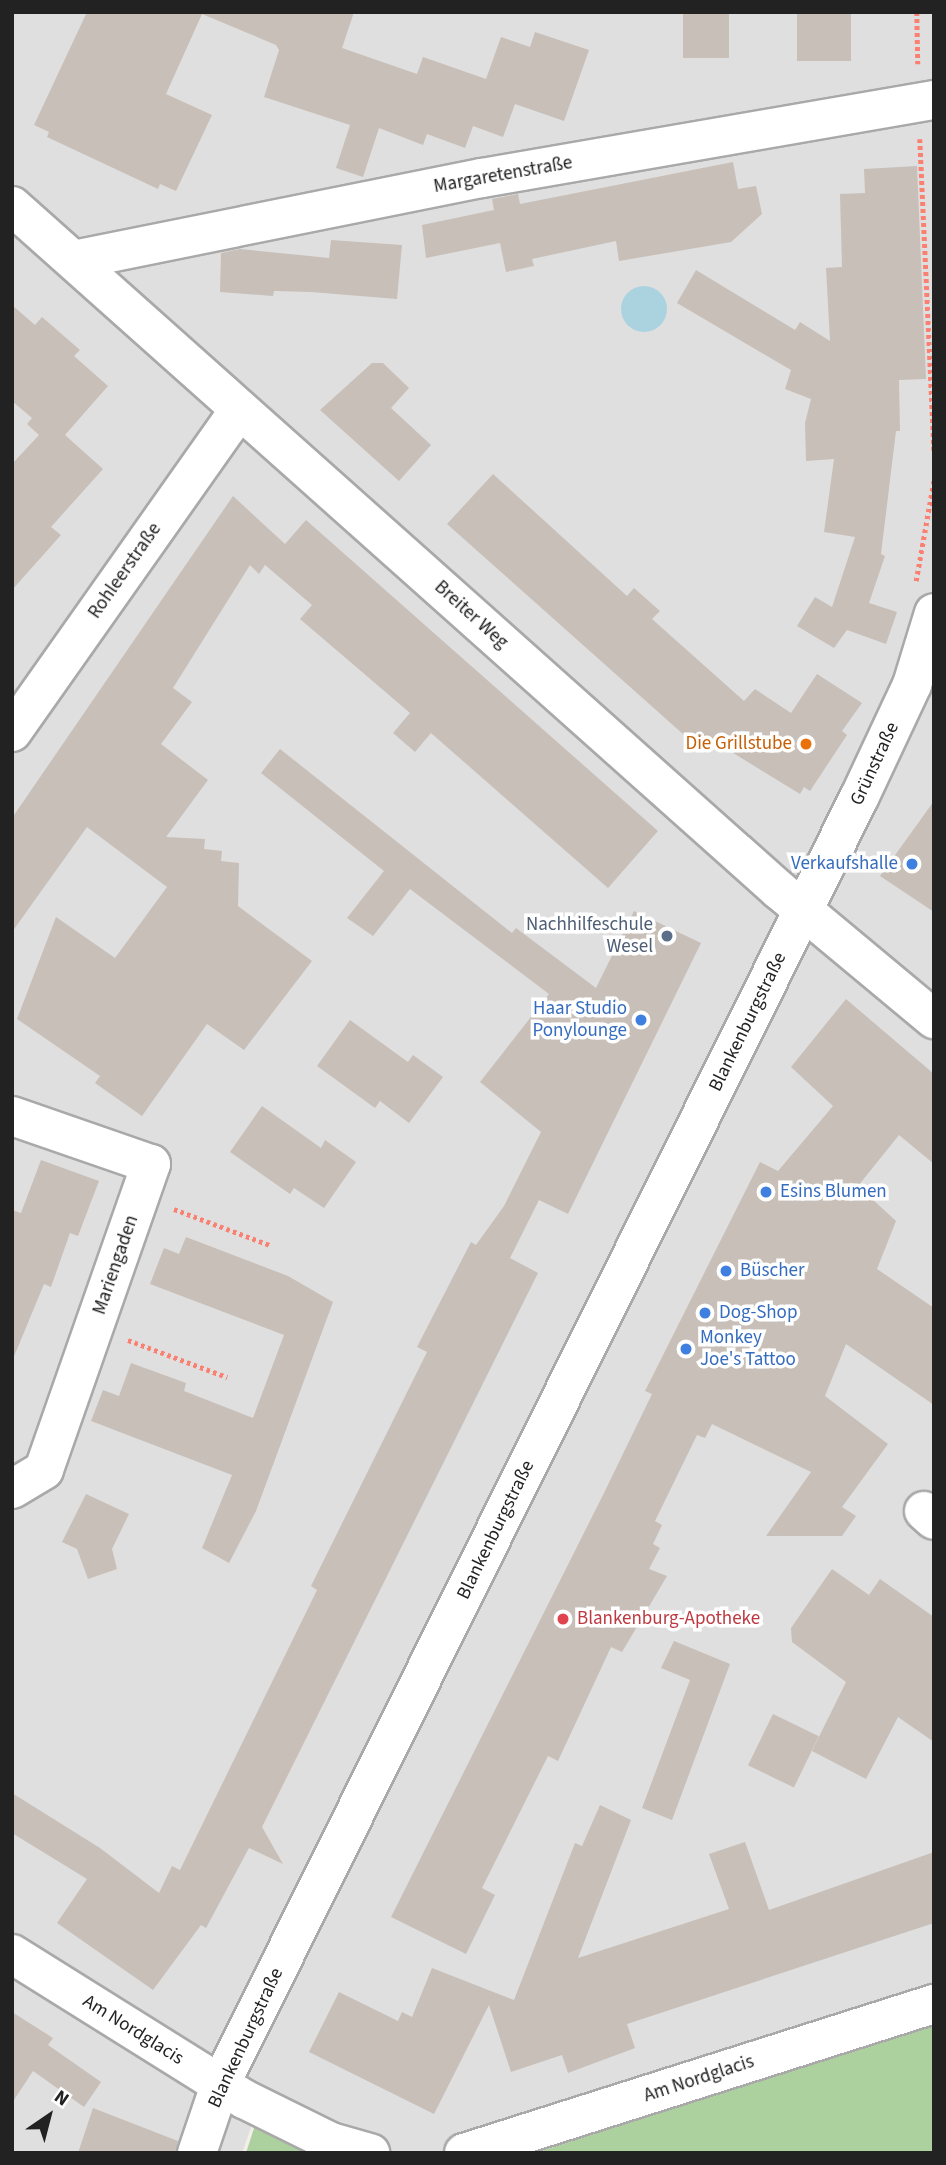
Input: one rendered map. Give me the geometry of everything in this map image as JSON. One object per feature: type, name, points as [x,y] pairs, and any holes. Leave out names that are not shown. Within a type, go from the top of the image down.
[{"type":"street","name":"Margaretenstraße","points":[[74,260],[482,178],[926,101]]},
{"type":"street","name":"Breiter Weg","points":[[12,206],[803,910],[934,1019]]},
{"type":"street","name":"Rohleerstraße","points":[[12,732],[239,410]]},
{"type":"street","name":"Grünstraße","points":[[803,910],[912,684],[934,613]]},
{"type":"street","name":"Blankenburgstraße","points":[[197,2153],[207,2077],[803,910]]},
{"type":"street","name":"Mariengaden","points":[[12,1116],[151,1164],[44,1470],[12,1489]]},
{"type":"street","name":"Am Nordglacis","points":[[12,1954],[207,2077],[331,2143],[370,2153]]},
{"type":"street","name":"Am Nordglacis","points":[[464,2153],[934,2004]]},
{"type":"path","points":[[916,12],[926,101],[934,451]]},
{"type":"path","points":[[141,1196],[270,1245]]},
{"type":"path","points":[[94,1327],[227,1377]]},
{"type":"shaded area","points":[[12,12],[934,12],[934,2008],[473,2153],[329,2153],[256,2113],[242,2153],[12,2153]]},
{"type":"green space","points":[[934,2020],[934,2153],[535,2153],[746,2085]]},
{"type":"green space","points":[[257,2119],[305,2153],[246,2153]]},
{"type":"water","points":[[644,286],[660,293],[667,309],[660,325],[644,332],[628,325],[621,309],[628,293]]},
{"type":"building","points":[[87,12],[354,12],[342,48],[417,74],[423,57],[486,79],[501,37],[530,47],[535,32],[589,50],[564,121],[515,104],[503,137],[473,126],[465,148],[427,134],[423,145],[379,128],[363,177],[336,168],[350,125],[264,97],[279,50],[276,45],[202,14],[166,94],[212,115],[176,191],[160,184],[158,189],[47,137],[49,132],[34,125]]},
{"type":"building","points":[[683,12],[729,12],[729,58],[683,58]]},
{"type":"building","points":[[797,12],[851,12],[851,61],[797,61]]},
{"type":"building","points":[[733,162],[738,189],[756,186],[762,214],[731,242],[619,261],[616,241],[532,259],[534,266],[506,272],[500,243],[426,258],[422,225],[494,210],[492,199],[518,194],[520,204]]},
{"type":"building","points":[[917,166],[926,379],[899,380],[900,431],[896,431],[881,554],[885,556],[869,603],[897,612],[886,644],[847,630],[834,648],[797,626],[815,597],[832,607],[855,537],[824,532],[834,459],[806,461],[805,423],[811,399],[785,389],[791,370],[677,303],[696,270],[795,330],[800,322],[830,341],[826,268],[842,267],[840,194],[865,193],[864,169]]},
{"type":"building","points":[[331,240],[402,245],[397,299],[311,292],[274,291],[273,296],[220,292],[221,253],[240,249],[329,258]]},
{"type":"building","points":[[12,305],[35,325],[42,317],[80,350],[74,356],[108,386],[65,435],[103,469],[51,527],[61,535],[12,590],[12,464],[39,435],[27,424],[32,418],[12,401]]},
{"type":"building","points":[[372,363],[383,363],[409,388],[391,408],[431,445],[399,481],[320,410]]},
{"type":"building","points":[[493,474],[627,596],[634,588],[660,611],[652,619],[744,701],[755,689],[791,713],[817,674],[862,703],[842,731],[847,735],[810,791],[804,787],[800,794],[712,740],[702,751],[447,524]]},
{"type":"building","points":[[233,496],[285,544],[306,520],[658,831],[608,888],[431,733],[415,752],[393,733],[410,713],[300,619],[312,605],[265,565],[259,574],[250,565],[173,688],[192,702],[161,744],[208,780],[166,837],[205,839],[204,849],[222,851],[221,861],[239,863],[238,906],[312,961],[244,1050],[207,1024],[142,1116],[95,1083],[100,1076],[17,1019],[56,917],[115,958],[167,887],[87,827],[12,932],[12,818]]},
{"type":"building","points":[[280,749],[512,933],[516,928],[596,988],[634,911],[701,943],[568,1214],[539,1200],[510,1258],[538,1273],[262,1827],[283,1864],[249,1848],[206,1928],[201,1925],[153,1990],[57,1923],[87,1879],[12,1833],[12,1793],[100,1848],[159,1893],[172,1866],[180,1870],[317,1590],[311,1586],[427,1352],[417,1347],[471,1242],[476,1245],[504,1206],[541,1132],[480,1082],[549,994],[410,889],[373,936],[347,918],[384,871],[261,773]]},
{"type":"building","name":"Verkaufshalle","points":[[934,801],[934,912],[880,876]]},
{"type":"building","points":[[846,999],[934,1074],[934,1164],[899,1135],[858,1186],[896,1221],[877,1269],[934,1308],[934,1405],[846,1344],[825,1396],[888,1444],[842,1507],[856,1516],[842,1536],[766,1536],[811,1472],[712,1424],[705,1438],[697,1435],[655,1521],[662,1525],[653,1544],[660,1548],[649,1569],[667,1576],[622,1652],[611,1647],[558,1761],[548,1756],[482,1888],[495,1895],[466,1954],[391,1917],[603,1495],[652,1394],[645,1391],[760,1162],[778,1171],[833,1106],[791,1067]]},
{"type":"building","points":[[350,1020],[408,1062],[413,1055],[443,1077],[409,1123],[380,1101],[375,1108],[317,1066]]},
{"type":"building","points":[[262,1106],[321,1148],[325,1140],[356,1162],[324,1208],[294,1188],[290,1194],[230,1152]]},
{"type":"building","points":[[41,1160],[99,1181],[78,1236],[70,1233],[51,1287],[44,1284],[13,1359],[12,1210],[21,1213]]},
{"type":"building","points":[[186,1237],[288,1276],[333,1302],[256,1511],[229,1563],[202,1548],[232,1475],[91,1421],[103,1390],[119,1396],[131,1363],[186,1383],[184,1391],[253,1418],[284,1335],[150,1284],[164,1248],[179,1254]]},
{"type":"building","points":[[86,1494],[129,1514],[112,1549],[117,1569],[88,1579],[77,1549],[62,1542]]},
{"type":"building","points":[[832,1569],[869,1595],[880,1579],[934,1617],[934,1742],[898,1717],[866,1779],[812,1751],[846,1682],[792,1642],[791,1628]]},
{"type":"building","points":[[674,1641],[730,1664],[672,1820],[642,1808],[690,1680],[661,1668]]},
{"type":"building","points":[[773,1714],[819,1736],[794,1788],[748,1765]]},
{"type":"building","points":[[600,1805],[631,1820],[578,1958],[729,1909],[709,1854],[745,1842],[769,1910],[934,1852],[934,1923],[627,2024],[635,2048],[568,2073],[562,2055],[511,2072],[489,2005],[434,2114],[309,2052],[339,1992],[398,2021],[402,2012],[412,2017],[432,1968],[514,2000],[575,1843],[582,1846]]},
{"type":"building","points":[[12,2012],[53,2038],[48,2045],[101,2082],[84,2107],[33,2071],[12,2103]]},
{"type":"building","points":[[93,2108],[178,2141],[176,2153],[78,2153]]},
{"type":"place","name":"Die Grillstube","points":[[806,744]]},
{"type":"place","name":"Verkaufshalle","points":[[912,864]]},
{"type":"place","name":"Nachhilfeschule Wesel","points":[[667,936]]},
{"type":"place","name":"Haar Studio Ponylounge","points":[[641,1020]]},
{"type":"place","name":"Esins Blumen","points":[[766,1192]]},
{"type":"place","name":"Büscher","points":[[726,1271]]},
{"type":"place","name":"Dog-Shop","points":[[705,1313]]},
{"type":"place","name":"Monkey Joe's Tattoo","points":[[686,1349]]},
{"type":"place","name":"Blankenburg-Apotheke","points":[[563,1619]]}]
